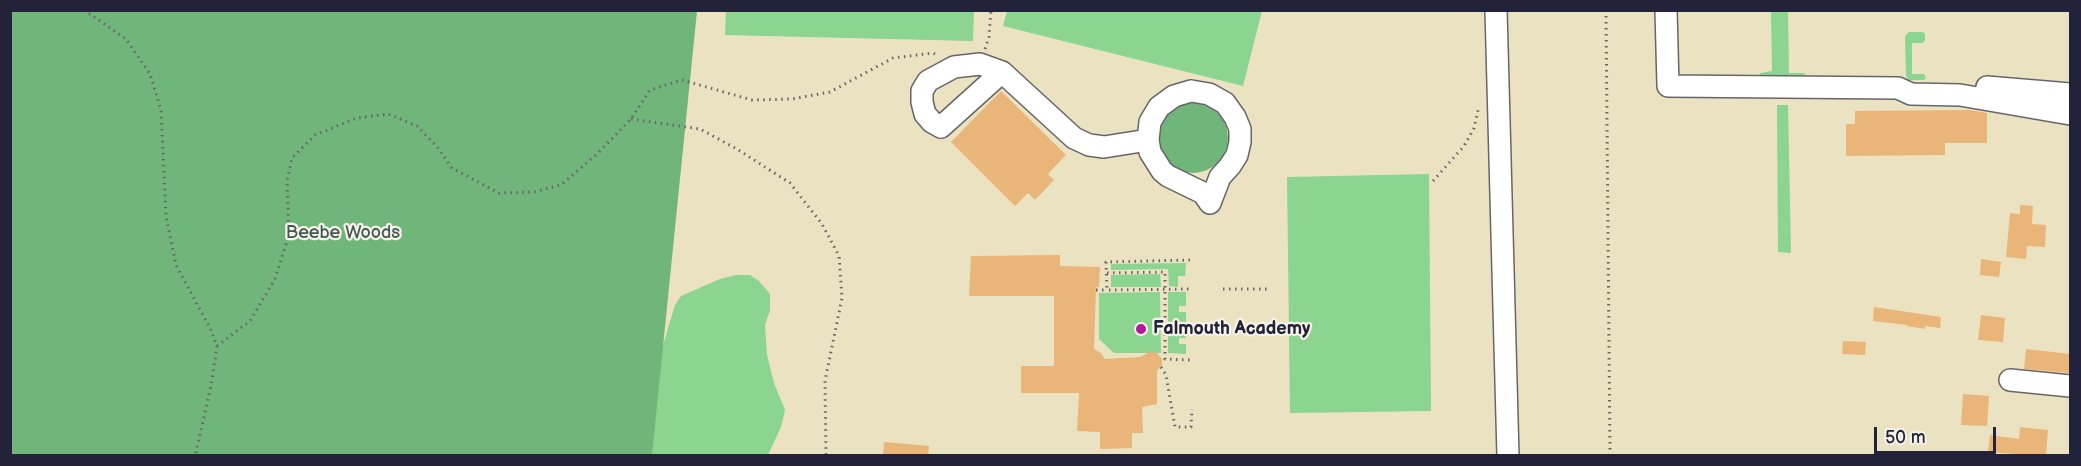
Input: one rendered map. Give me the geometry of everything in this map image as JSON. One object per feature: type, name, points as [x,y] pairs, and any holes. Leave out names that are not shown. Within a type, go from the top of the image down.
[{"type":"lane","points":[[1496,10],[1508,456]]},
{"type":"lane","points":[[1666,10],[1668,86],[1898,88],[1911,94],[1960,95],[2070,114]]},
{"type":"lane","points":[[1002,72],[941,128],[925,114],[922,91],[928,81],[954,67],[980,64],[1002,72],[1074,138],[1089,145],[1104,147],[1148,140]]},
{"type":"lane","points":[[1898,88],[1909,83],[1916,83],[2070,94]]},
{"type":"lane","points":[[1191,91],[1209,94],[1225,103],[1240,129],[1237,155],[1220,177],[1210,202],[1203,193],[1162,171],[1150,152],[1148,140],[1150,122],[1159,107],[1174,96],[1191,91]]},
{"type":"lane","points":[[2010,380],[2070,386]]},
{"type":"path","points":[[84,10],[126,39],[150,74],[161,110],[166,216],[176,265],[210,328],[217,346],[211,386],[195,456]]},
{"type":"path","points":[[980,64],[989,37],[991,10]]},
{"type":"path","points":[[1606,10],[1610,456]]},
{"type":"path","points":[[217,346],[250,321],[275,279],[289,235],[287,181],[292,158],[315,135],[357,118],[388,114],[417,126],[438,148],[452,168],[499,193],[534,192],[561,185],[598,153],[631,119],[650,90],[682,80],[752,100],[792,99],[830,92],[893,58],[933,53],[954,67]]},
{"type":"path","points":[[1433,181],[1464,146],[1474,128],[1479,106]]},
{"type":"path","points":[[631,119],[700,129],[737,149],[790,183],[822,224],[838,256],[842,298],[825,381],[826,456]]},
{"type":"path","points":[[1107,290],[1106,262],[1190,260]]},
{"type":"path","points":[[1107,273],[1164,272],[1165,359],[1191,360]]},
{"type":"path","points":[[1096,290],[1190,289]]},
{"type":"path","points":[[1222,289],[1270,289]]},
{"type":"path","points":[[1161,367],[1166,375],[1174,427],[1191,428],[1192,410]]},
{"type":"green space","points":[[1007,10],[1262,11],[1243,86],[1003,26]]},
{"type":"green space","name":"Beebe Woods","points":[[10,11],[697,11],[652,455],[11,455]]},
{"type":"green space","points":[[726,11],[974,11],[973,41],[725,35]]},
{"type":"green space","points":[[1771,11],[1788,11],[1789,73],[1805,73],[1804,80],[1759,82],[1760,73],[1772,71]]},
{"type":"green space","points":[[1909,32],[1925,34],[1923,43],[1912,43],[1912,74],[1924,74],[1926,78],[1924,80],[1908,80],[1906,76],[1905,36]]},
{"type":"green space","points":[[1193,103],[1206,106],[1218,113],[1225,125],[1228,138],[1225,151],[1218,163],[1206,170],[1193,173],[1180,170],[1168,163],[1161,151],[1158,138],[1161,125],[1168,113],[1180,106]]},
{"type":"green space","points":[[1777,105],[1788,105],[1791,253],[1778,252]]},
{"type":"green space","points":[[1429,174],[1431,411],[1290,413],[1287,177]]},
{"type":"green space","points":[[1186,263],[1185,276],[1178,276],[1178,287],[1169,286],[1168,269],[1111,270],[1111,264]]},
{"type":"green space","points":[[1160,274],[1161,287],[1111,287],[1111,275]]},
{"type":"green space","points":[[736,275],[750,275],[759,281],[770,294],[770,310],[765,325],[767,355],[774,383],[785,410],[781,427],[768,455],[563,456],[663,345],[675,305],[681,296],[720,279]]},
{"type":"green space","points":[[1160,292],[1161,353],[1114,353],[1099,339],[1099,293]]},
{"type":"green space","points":[[1168,292],[1186,292],[1186,306],[1179,306],[1179,312],[1186,312],[1186,338],[1179,338],[1179,344],[1186,344],[1186,354],[1168,353]]},
{"type":"building","points":[[1001,91],[1066,155],[1048,174],[1054,180],[1035,200],[1028,193],[1015,206],[951,142]]},
{"type":"building","points":[[1970,110],[1987,113],[1987,143],[1945,143],[1945,155],[1846,156],[1846,124],[1855,124],[1855,111]]},
{"type":"building","points":[[2020,205],[2033,206],[2032,224],[2046,225],[2045,247],[2027,246],[2026,259],[2006,257],[2010,213],[2020,214]]},
{"type":"building","name":"Falmouth Academy","points":[[1060,255],[1060,266],[1100,267],[1099,287],[1096,287],[1094,349],[1105,359],[1140,357],[1150,352],[1157,353],[1162,359],[1162,366],[1157,370],[1157,404],[1142,407],[1143,433],[1132,433],[1132,448],[1100,449],[1100,432],[1077,431],[1079,393],[1021,393],[1021,366],[1054,366],[1054,296],[969,296],[971,256]]},
{"type":"building","points":[[1981,259],[2001,262],[1999,277],[1980,275]]},
{"type":"building","points":[[1874,307],[1941,317],[1940,328],[1925,326],[1925,329],[1873,321]]},
{"type":"building","points":[[1981,315],[2005,318],[2003,342],[1978,340]]},
{"type":"building","points":[[1843,341],[1866,342],[1865,355],[1842,354]]},
{"type":"building","points":[[2026,349],[2070,354],[2069,373],[2024,369]]},
{"type":"building","points":[[1963,394],[1989,396],[1987,426],[1961,425]]},
{"type":"building","points":[[2020,427],[2048,430],[2046,456],[2016,456],[2016,454],[1988,452],[1990,435],[2019,439]]},
{"type":"building","points":[[884,442],[929,446],[928,456],[883,456]]},
{"type":"place","name":"Falmouth Academy","points":[[1141,329]]}]
